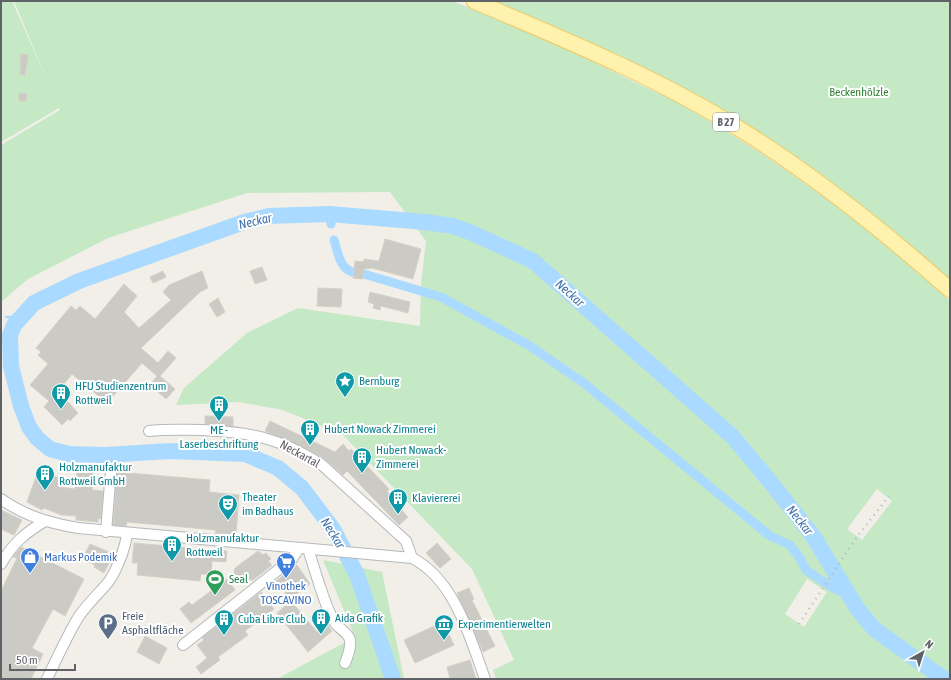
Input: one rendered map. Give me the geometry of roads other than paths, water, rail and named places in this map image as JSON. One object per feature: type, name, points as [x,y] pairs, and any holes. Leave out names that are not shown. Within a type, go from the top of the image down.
[{"type":"main road","name":"B 27","points":[[474,1],[609,60],[745,133],[850,206],[950,290]]},
{"type":"street","name":"Neckartal","points":[[149,431],[187,430],[244,433],[274,440],[306,455],[321,464],[406,541],[412,558]]},
{"type":"street","points":[[106,532],[111,471]]},
{"type":"street","points":[[1,499],[27,515],[45,522],[78,528],[106,532],[412,558],[430,569],[446,589],[474,648],[485,679]]},
{"type":"street","points":[[1,564],[14,543],[29,531],[45,522]]},
{"type":"street","points":[[47,679],[79,617],[113,574],[125,546],[127,533]]},
{"type":"street","points":[[183,646],[292,559],[308,549]]},
{"type":"street","points":[[308,549],[330,612],[336,624],[346,632],[350,638],[350,647],[345,663]]},
{"type":"waterway","points":[[329,214],[331,224]]},
{"type":"waterway","name":"Neckar","points":[[393,679],[357,575],[333,529],[302,488],[278,468],[245,454],[170,451],[105,455],[69,454],[50,449],[37,438],[29,427],[21,406],[11,366],[10,335],[14,325],[34,303],[79,281],[244,222],[269,216],[329,214],[425,222],[453,226],[472,233],[533,261],[733,437],[813,536],[857,608],[874,629],[944,679]]},
{"type":"waterway","points":[[334,240],[344,267],[352,272]]},
{"type":"waterway","points":[[364,274],[441,297],[530,346],[585,384],[770,536],[790,545],[800,558],[806,570],[830,586],[849,596]]},
{"type":"waterway","points":[[6,317],[20,317]]},
{"type":"railway","points":[[799,624],[857,537],[889,496]]},
{"type":"place","name":"Bernburg","points":[[345,398]]},
{"type":"place","name":"HFU Studienzentrum Rottweil","points":[[61,410]]},
{"type":"place","name":"ME - Laserbeschriftung","points":[[219,422]]},
{"type":"place","name":"Hubert Nowack Zimmerei","points":[[310,446]]},
{"type":"place","name":"Hubert Nowack- Zimmerei","points":[[362,474]]},
{"type":"place","name":"Holzmanufaktur Rottweil GmbH","points":[[45,491]]},
{"type":"place","name":"Klaviererei","points":[[398,515]]},
{"type":"place","name":"Theater im Badhaus","points":[[228,521]]},
{"type":"place","name":"Holzmanufaktur Rottweil","points":[[172,562]]},
{"type":"place","name":"Markus Podemik","points":[[30,574]]},
{"type":"place","name":"Vinothek TOSCAVINO","points":[[286,579]]},
{"type":"place","name":"Seal","points":[[215,596]]},
{"type":"place","name":"Aida Grafik","points":[[321,635]]},
{"type":"place","name":"Cuba Libre Club","points":[[224,636]]},
{"type":"place","name":"Freie Asphaltfläche","points":[[108,640]]},
{"type":"place","name":"Experimentierwelten","points":[[444,641]]},
{"type":"park label","name":"Beckenhölzle","points":[[859,92]]}]
